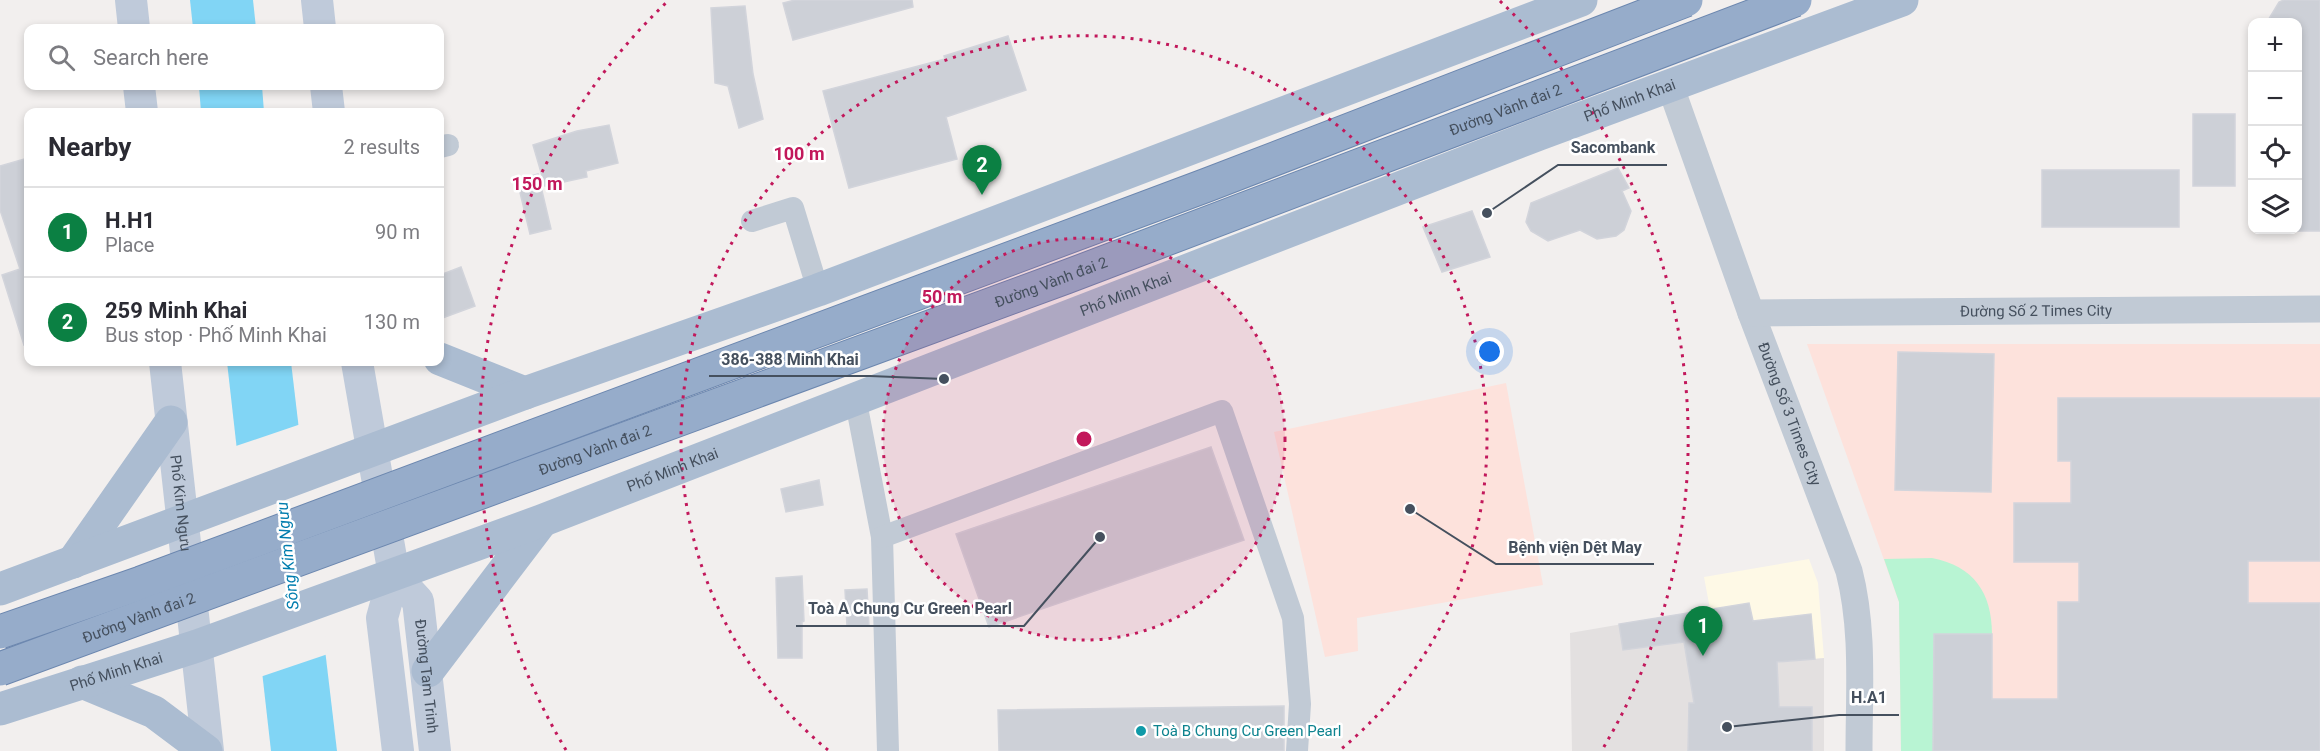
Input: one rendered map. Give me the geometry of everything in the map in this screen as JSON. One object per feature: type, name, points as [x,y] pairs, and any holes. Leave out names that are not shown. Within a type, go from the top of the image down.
[{"type":"highway","points":[[0,632],[163,575],[1196,189],[1686,0]]},
{"type":"highway","name":"Đường Vành đai 2","points":[[0,669],[1066,277],[1795,0]]},
{"type":"main road","points":[[131,0],[134,24]]},
{"type":"main road","points":[[317,0],[320,24]]},
{"type":"main road","points":[[0,589],[371,449],[818,290],[1581,0]]},
{"type":"main road","points":[[1641,0],[1670,85]]},
{"type":"main road","points":[[1806,0],[1819,30]]},
{"type":"main road","name":"Phố Minh Khai","points":[[0,709],[197,646],[541,521],[1670,85],[1902,0]]},
{"type":"main road","points":[[140,90],[142,108]]},
{"type":"main road","points":[[326,90],[329,108]]},
{"type":"main road","points":[[444,361],[525,393]]},
{"type":"main road","name":"Phố Kim Ngưu","points":[[165,366],[197,646]]},
{"type":"main road","points":[[358,366],[394,575],[382,618],[398,751]]},
{"type":"main road","points":[[73,562],[171,422]]},
{"type":"main road","points":[[428,671],[541,521]]},
{"type":"main road","name":"Đường Tam Trinh","points":[[394,575],[418,601],[428,671],[435,751]]},
{"type":"main road","points":[[197,646],[207,751]]},
{"type":"main road","points":[[82,682],[154,712],[207,751]]},
{"type":"street","name":"Đường Số 3 Times City","points":[[1670,85],[1751,313],[1842,552],[1854,591],[1859,643],[1859,751]]},
{"type":"street","points":[[752,221],[793,208],[818,290]]},
{"type":"street","name":"Đường Số 2 Times City","points":[[1751,313],[2320,309]]},
{"type":"street","points":[[855,398],[882,537],[888,751]]},
{"type":"street","points":[[882,537],[1222,411],[1293,618],[1300,704],[1297,751]]},
{"type":"shaded area","points":[[1807,344],[2320,344],[2320,751],[1901,751],[1899,602]]},
{"type":"shaded area","points":[[1506,383],[1543,585],[1357,618],[1358,651],[1325,657],[1274,432]]},
{"type":"shaded area","points":[[1809,559],[1818,583],[1824,658],[1721,668],[1704,577]]},
{"type":"shaded area","points":[[1710,609],[1721,668],[1824,658],[1824,751],[1572,751],[1570,633]]},
{"type":"green space","points":[[1932,558],[1959,567],[1978,584],[1989,606],[1992,634],[1934,634],[1933,751],[1901,751],[1899,602],[1884,559]]},
{"type":"water","points":[[190,0],[253,0],[256,24],[193,24]]},
{"type":"water","points":[[199,90],[262,90],[264,108],[201,108]]},
{"type":"water","name":"Sông Kim Ngưu","points":[[227,366],[291,366],[337,751],[271,751]]},
{"type":"pier","points":[[301,424],[328,654],[260,677],[233,447]]},
{"type":"building","points":[[795,0],[912,0],[913,7],[793,40],[783,3]]},
{"type":"building","points":[[2320,0],[2320,231],[2302,231],[2302,18],[2269,18],[2279,2]]},
{"type":"building","points":[[745,6],[753,74],[763,119],[739,128],[728,86],[715,83],[711,8]]},
{"type":"building","points":[[1008,36],[1026,90],[946,117],[957,159],[849,188],[823,91],[945,59],[944,56]]},
{"type":"building","points":[[2193,114],[2235,114],[2235,186],[2193,186]]},
{"type":"building","points":[[609,125],[618,163],[586,171],[587,177],[545,186],[533,145],[577,131]]},
{"type":"building","points":[[24,159],[24,345],[2,275],[20,269],[0,210],[0,166]]},
{"type":"building","points":[[1618,168],[1629,188],[1622,191],[1631,211],[1624,230],[1616,236],[1597,239],[1580,230],[1548,241],[1531,231],[1526,222],[1531,203]]},
{"type":"building","points":[[2042,170],[2179,170],[2179,227],[2042,227]]},
{"type":"building","points":[[538,174],[551,229],[530,234],[517,180]]},
{"type":"building","points":[[1472,211],[1490,257],[1442,272],[1423,227]]},
{"type":"building","points":[[461,267],[475,306],[444,318],[444,273]]},
{"type":"building","points":[[1898,352],[1994,354],[1991,492],[1895,490]]},
{"type":"building","points":[[2058,398],[2320,398],[2320,561],[2248,561],[2248,603],[2320,603],[2320,751],[1933,751],[1934,634],[1992,634],[1992,699],[2058,699],[2058,602],[2079,602],[2079,562],[2014,562],[2014,503],[2071,503],[2071,461],[2058,461]]},
{"type":"building","points":[[1211,447],[1244,540],[989,627],[956,534]]},
{"type":"building","points":[[819,480],[823,505],[786,512],[781,489]]},
{"type":"building","points":[[802,576],[804,621],[802,622],[802,658],[778,658],[776,578]]},
{"type":"building","points":[[867,589],[869,626],[847,626],[845,590]]},
{"type":"building","points":[[1749,603],[1753,621],[1811,614],[1815,659],[1777,662],[1779,707],[1812,707],[1812,751],[1688,751],[1689,703],[1694,703],[1684,642],[1623,650],[1619,624]]},
{"type":"building","name":"Toà B Chung Cư Green Pearl","points":[[1284,706],[1284,751],[999,751],[998,710]]},
{"type":"place","name":"259 Minh Khai","points":[[982,195]]},
{"type":"place","name":"Sacombank","points":[[1487,213]]},
{"type":"place","name":"386-388 Minh Khai","points":[[944,379]]},
{"type":"place","name":"Bệnh viện Dệt May","points":[[1410,509]]},
{"type":"place","name":"Toà A Chung Cư Green Pearl","points":[[1100,537]]},
{"type":"place","name":"H.H1","points":[[1703,656]]},
{"type":"place","name":"H.A1","points":[[1727,727]]},
{"type":"place","name":"Toà B Chung Cư Green Pearl","points":[[1141,731]]}]
